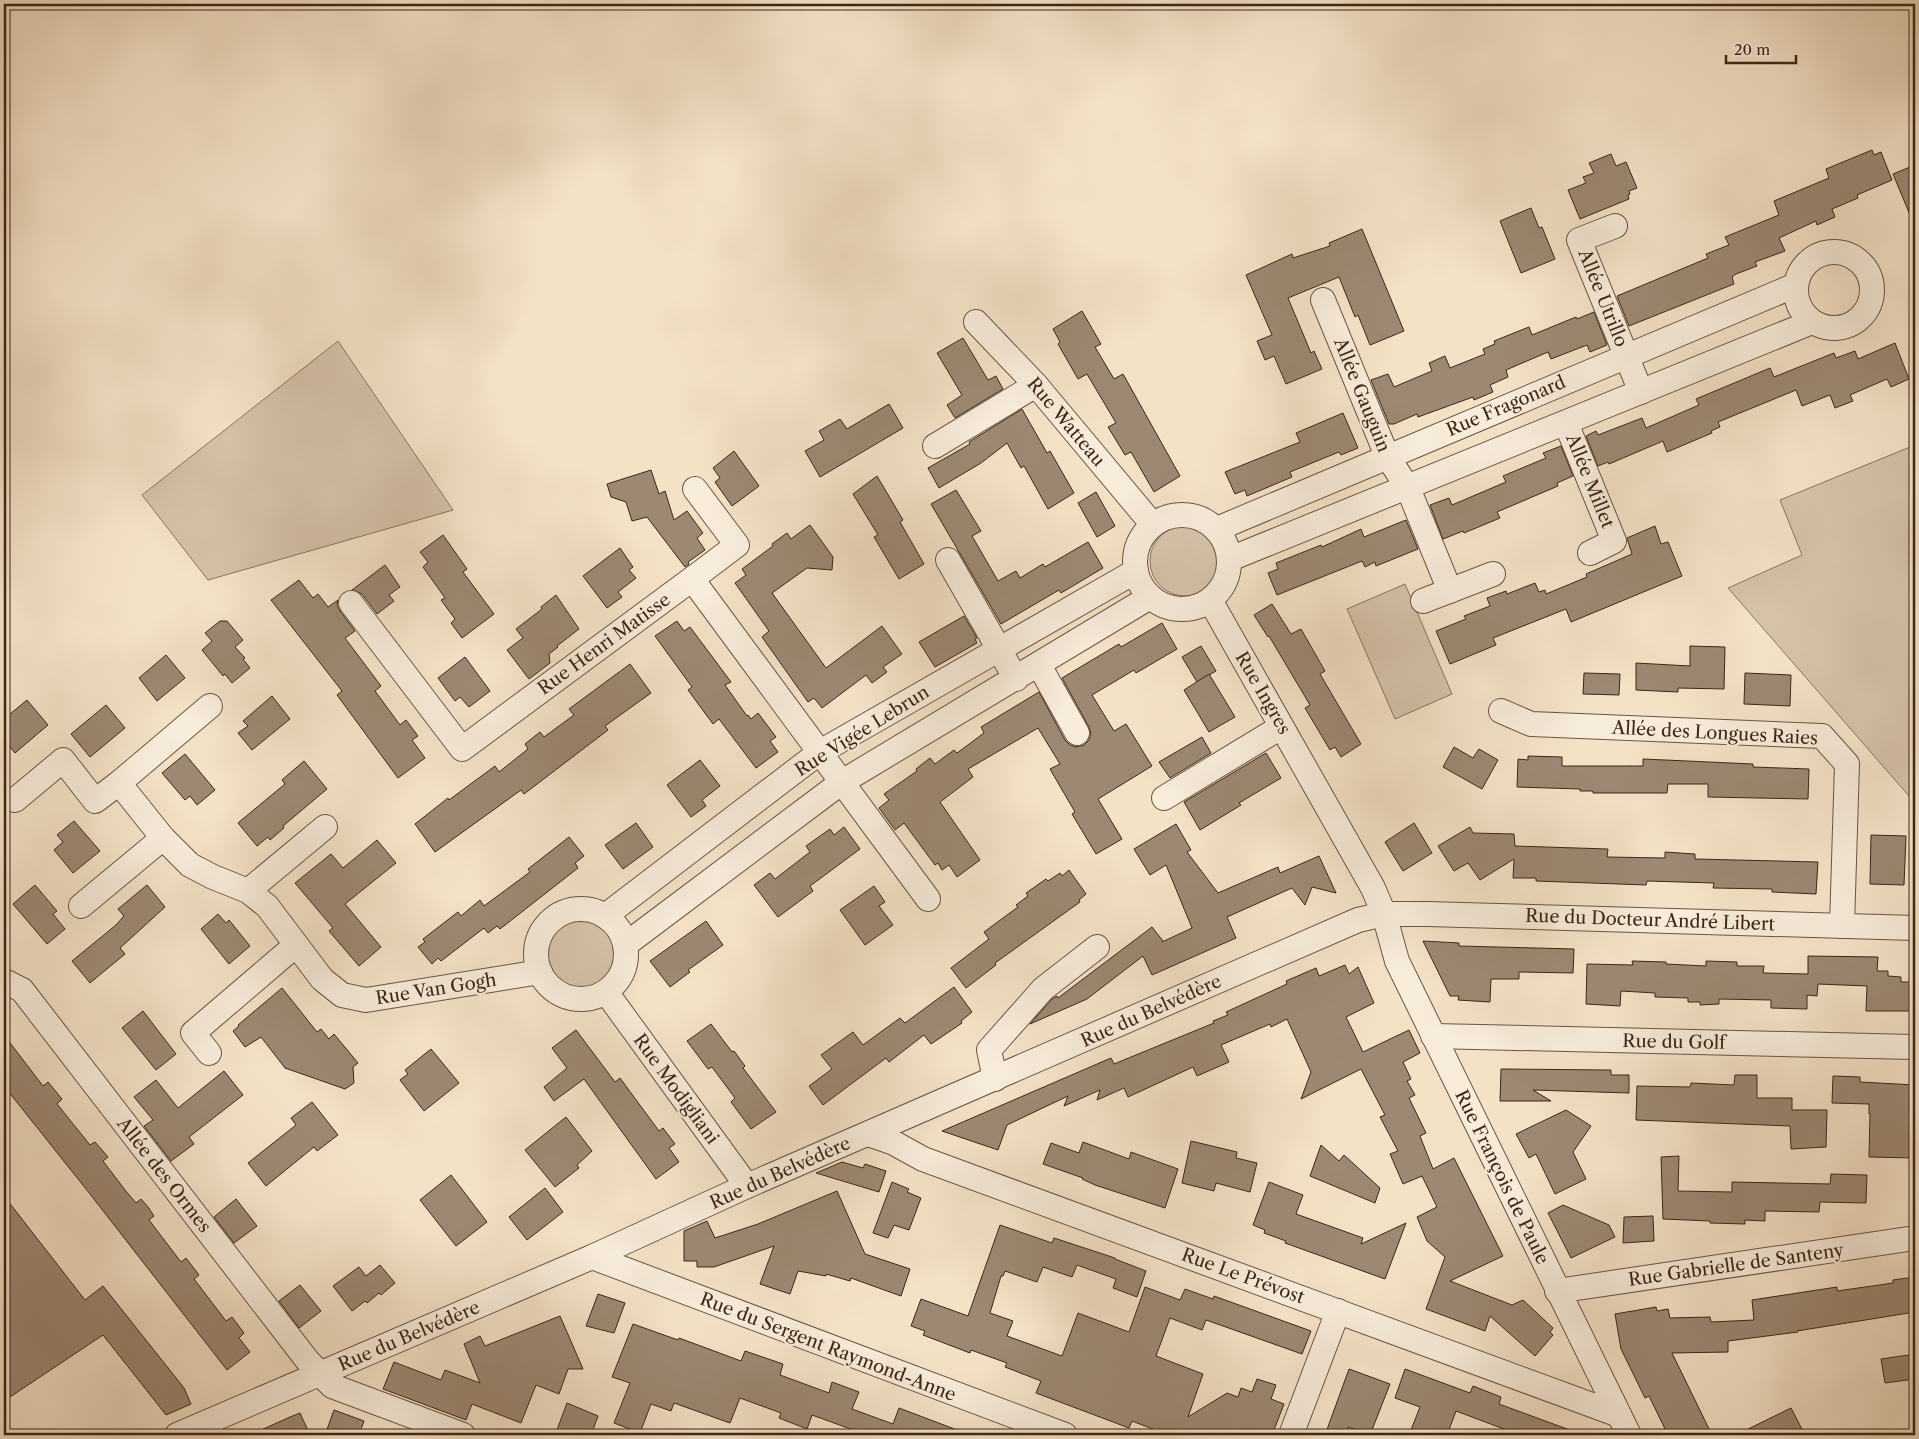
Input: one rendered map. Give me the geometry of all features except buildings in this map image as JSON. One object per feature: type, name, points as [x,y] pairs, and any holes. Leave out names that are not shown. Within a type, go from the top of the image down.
[{"type":"street","name":"Allée Utrillo","points":[[1615,226],[1579,240],[1641,392]]},
{"type":"street","points":[[1838,252],[1854,258],[1864,266],[1872,283],[1872,298],[1867,310],[1859,320],[1844,327],[1829,328],[1812,322],[1805,315],[1796,298],[1796,285],[1801,270],[1813,259],[1823,254],[1838,252]]},
{"type":"street","name":"Rue Fragonard","points":[[1217,529],[1796,285]]},
{"type":"street","name":"Allée Gauguin","points":[[1323,300],[1387,456],[1408,488],[1450,591]]},
{"type":"street","name":"Rue Watteau","points":[[976,322],[1036,385],[1153,525]]},
{"type":"street","points":[[1230,559],[1812,322]]},
{"type":"street","points":[[935,446],[1036,385]]},
{"type":"street","name":"Allée Millet","points":[[1566,422],[1614,541],[1590,553]]},
{"type":"street","points":[[695,488],[737,545],[692,579],[928,899]]},
{"type":"street","points":[[1179,515],[1193,516],[1206,521],[1217,529],[1223,538],[1230,559],[1228,575],[1221,589],[1210,600],[1196,608],[1180,610],[1164,606],[1150,597],[1141,585],[1136,571],[1135,558],[1138,545],[1144,534],[1153,525],[1165,518],[1179,515]]},
{"type":"street","points":[[948,560],[1016,679]]},
{"type":"street","name":"Rue Vigée Lebrun","points":[[605,916],[820,752],[1136,571]]},
{"type":"street","points":[[1423,601],[1493,574]]},
{"type":"street","name":"Rue Henri Matisse","points":[[351,603],[462,749],[692,579]]},
{"type":"street","name":"Rue Vigée Lebrun","points":[[625,945],[842,782],[1150,597]]},
{"type":"street","name":"Rue Ingres","points":[[1210,600],[1373,888],[1384,914]]},
{"type":"street","points":[[1039,665],[1077,734]]},
{"type":"street","points":[[15,800],[63,760],[94,801],[119,783],[210,706]]},
{"type":"street","name":"Allée des Longues Raies","points":[[1501,711],[1531,724],[1822,736],[1847,764],[1842,926]]},
{"type":"street","points":[[1164,798],[1281,727]]},
{"type":"street","name":"Rue Van Gogh","points":[[119,783],[163,838],[190,865],[213,878],[248,891],[267,906],[322,979],[342,995],[366,1000],[540,972]]},
{"type":"street","points":[[248,891],[325,827]]},
{"type":"street","points":[[81,906],[163,838]]},
{"type":"street","points":[[582,909],[605,916],[618,929],[625,945],[625,962],[620,977],[606,992],[583,999],[567,997],[548,985],[540,972],[536,954],[538,938],[543,929],[554,918],[568,911],[582,909]]},
{"type":"street","name":"Rue du Docteur André Libert","points":[[1384,914],[1915,928]]},
{"type":"street","name":"Rue François de Paule","points":[[1384,914],[1397,962],[1624,1425]]},
{"type":"street","name":"Rue du Belvédère","points":[[177,1435],[592,1257],[747,1186],[1358,920],[1384,914]]},
{"type":"street","points":[[209,1053],[193,1033],[296,944]]},
{"type":"street","points":[[994,1079],[990,1050],[1043,989],[1097,947]]},
{"type":"street","name":"Allée des Ormes","points":[[4,980],[22,990],[320,1375],[332,1386],[463,1435]]},
{"type":"street","name":"Rue Modigliani","points":[[606,992],[747,1186]]},
{"type":"street","name":"Rue du Golf","points":[[1433,1036],[1915,1047]]},
{"type":"street","name":"Rue Le Prévost","points":[[868,1134],[894,1144],[923,1159],[1338,1311],[1624,1425]]},
{"type":"street","name":"Rue Gabrielle de Santeny","points":[[1557,1291],[1915,1238]]},
{"type":"street","name":"Rue du Sergent Raymond-Anne","points":[[592,1257],[1065,1435]]},
{"type":"street","points":[[1290,1435],[1338,1311]]},
{"type":"shaded area","points":[[338,341],[453,510],[208,580],[142,495]]},
{"type":"shaded area","points":[[1915,445],[1915,803],[1728,588],[1802,555],[1780,500]]},
{"type":"shaded area","points":[[1185,526],[1204,532],[1214,542],[1220,561],[1214,580],[1204,590],[1185,596],[1166,590],[1156,580],[1150,561],[1156,542],[1166,532]]},
{"type":"shaded area","points":[[1405,584],[1452,694],[1395,719],[1347,609]]},
{"type":"shaded area","points":[[587,920],[606,930],[614,942],[616,956],[614,970],[606,982],[594,990],[573,992],[554,982],[546,970],[544,949],[554,930],[566,922]]}]
